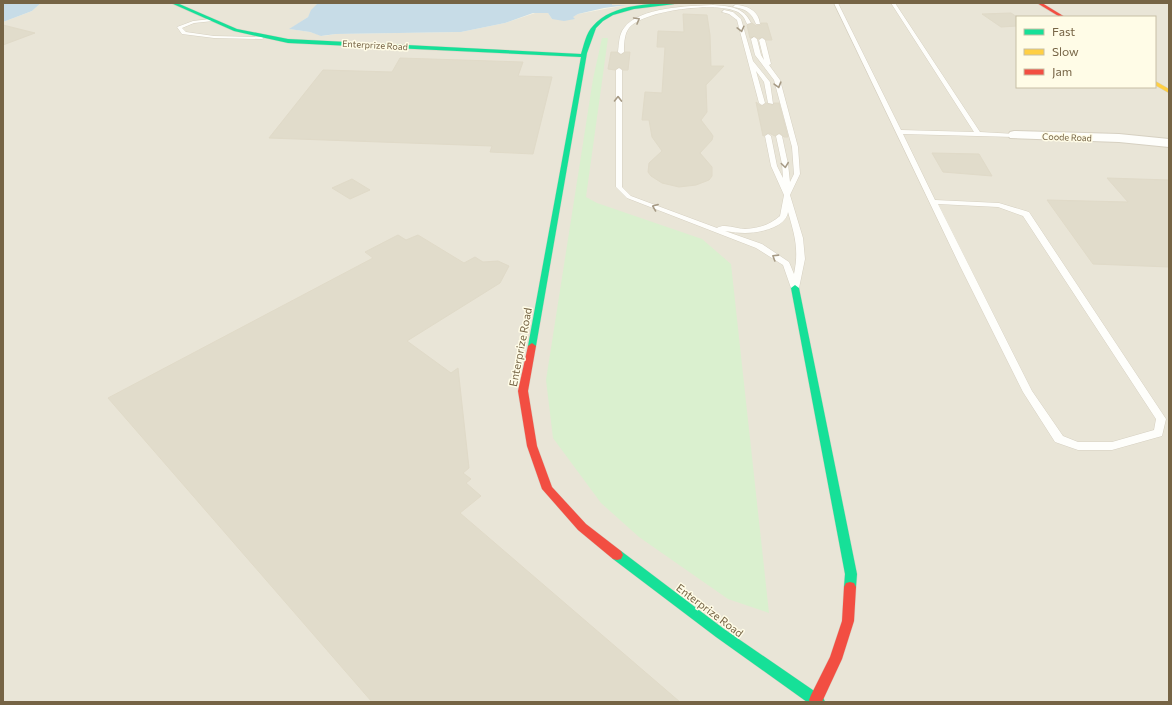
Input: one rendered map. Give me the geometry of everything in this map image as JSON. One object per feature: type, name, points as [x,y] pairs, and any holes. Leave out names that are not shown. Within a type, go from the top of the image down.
[{"type":"street","name":"Enterprize Road","points":[[173,3],[236,31],[262,38],[288,41],[584,56]]},
{"type":"street","name":"Enterprize Road","points":[[681,3],[624,11],[608,17],[597,25],[590,34],[584,56],[539,311],[523,391],[532,446],[547,489],[582,527],[720,633],[817,701]]},
{"type":"street","points":[[1036,5],[1048,16]]},
{"type":"street","points":[[1036,5],[1061,16]]},
{"type":"street","points":[[1156,74],[1169,81]]},
{"type":"street","points":[[1156,84],[1169,91]]},
{"type":"street","name":"Coode Road","points":[[1014,135],[1119,138],[1169,142]]},
{"type":"street","name":"Coode Road","points":[[1119,138],[1169,136]]},
{"type":"street","points":[[795,288],[816,387],[851,574],[848,621],[836,659],[817,701]]},
{"type":"lane","points":[[836,3],[964,266],[1028,392],[1058,439],[1078,446],[1112,446],[1158,433],[1161,419],[1026,214],[999,205],[934,202]]},
{"type":"lane","points":[[893,3],[978,134]]},
{"type":"lane","points":[[621,52],[626,28],[637,18],[667,10],[740,5],[749,9],[755,14],[758,23]]},
{"type":"lane","points":[[699,7],[717,8],[731,13],[739,19],[762,103]]},
{"type":"lane","points":[[719,7],[738,10],[749,22]]},
{"type":"lane","points":[[211,20],[193,22],[179,27],[184,33],[214,37],[262,38]]},
{"type":"lane","points":[[754,39],[758,55],[769,67],[777,80],[795,147],[797,174],[787,195]]},
{"type":"lane","points":[[762,40],[769,67]]},
{"type":"lane","points":[[750,59],[767,82],[771,103]]},
{"type":"lane","points":[[619,70],[618,133],[620,187],[629,197],[759,246],[786,264],[795,288]]},
{"type":"lane","points":[[899,132],[1014,135]]},
{"type":"lane","points":[[768,136],[774,166],[787,195],[799,238],[800,258],[795,288]]},
{"type":"lane","points":[[706,226],[745,231],[771,227],[784,217],[787,195],[785,164],[779,136]]},
{"type":"shaded area","points":[[41,3],[318,3],[308,17],[290,29],[310,32],[323,36],[336,34],[461,32],[505,23],[535,13],[548,13],[552,19],[574,19],[572,17],[578,14],[621,6],[611,5],[612,3],[1169,3],[1169,702],[3,702],[3,22],[32,11]]},
{"type":"green space","points":[[602,38],[608,38],[586,197],[597,203],[702,239],[731,264],[769,613],[728,599],[639,537],[601,503],[553,438],[546,380],[593,79]]},
{"type":"water","points":[[3,3],[41,3],[32,11],[3,22]]},
{"type":"water","points":[[318,3],[612,3],[612,5],[627,5],[604,8],[578,14],[573,17],[575,19],[564,21],[552,19],[548,13],[533,13],[505,23],[461,32],[336,34],[321,36],[310,32],[289,29],[308,17],[311,10]]},
{"type":"building","points":[[1011,13],[1016,16],[1016,26],[1001,27],[982,14]]},
{"type":"building","points":[[683,14],[707,15],[710,35],[711,66],[724,66],[706,85],[707,112],[701,120],[713,136],[712,140],[700,153],[712,167],[712,176],[709,180],[696,185],[679,187],[662,183],[651,176],[648,172],[649,163],[662,151],[652,137],[649,120],[642,120],[645,92],[662,93],[665,47],[657,47],[658,31],[684,32]]},
{"type":"building","points":[[752,23],[756,26],[761,25],[761,23],[767,23],[772,40],[766,40],[763,37],[758,39],[755,36],[750,38],[747,25]]},
{"type":"building","points":[[3,25],[35,33],[3,45]]},
{"type":"building","points":[[611,52],[617,52],[620,55],[625,52],[630,52],[628,70],[623,70],[620,67],[615,70],[608,69]]},
{"type":"building","points":[[400,58],[523,62],[518,76],[552,77],[533,154],[490,152],[492,146],[269,138],[323,70],[392,72]]},
{"type":"building","points":[[756,102],[761,106],[766,103],[773,105],[774,103],[779,103],[788,137],[784,137],[780,133],[775,136],[769,133],[763,136]]},
{"type":"building","points":[[932,153],[979,154],[992,176],[943,172]]},
{"type":"building","points":[[1107,178],[1169,180],[1169,267],[1093,264],[1047,200],[1128,202]]},
{"type":"building","points":[[352,179],[370,190],[350,199],[332,188]]},
{"type":"building","points":[[398,235],[406,240],[418,235],[464,263],[475,257],[483,262],[498,261],[509,266],[500,283],[407,341],[451,373],[458,368],[469,468],[463,473],[471,479],[466,483],[481,496],[460,513],[680,702],[372,702],[108,398],[373,258],[365,252]]},
{"type":"traffic: fast","points":[[173,3],[236,30],[288,41],[584,56]]},
{"type":"traffic: fast","points":[[532,346],[584,53],[591,33],[594,27],[602,20],[611,14],[622,10],[681,3]]},
{"type":"traffic: fast","points":[[795,288],[851,574],[850,587]]},
{"type":"traffic: fast","points":[[617,555],[720,633],[818,702]]},
{"type":"traffic: slow","points":[[1156,84],[1169,91]]},
{"type":"traffic: jam","points":[[1039,3],[1061,16]]},
{"type":"traffic: jam","points":[[532,346],[523,391],[532,446],[547,489],[582,527],[617,555]]},
{"type":"traffic: jam","points":[[816,700],[836,659],[848,621],[850,587]]}]
